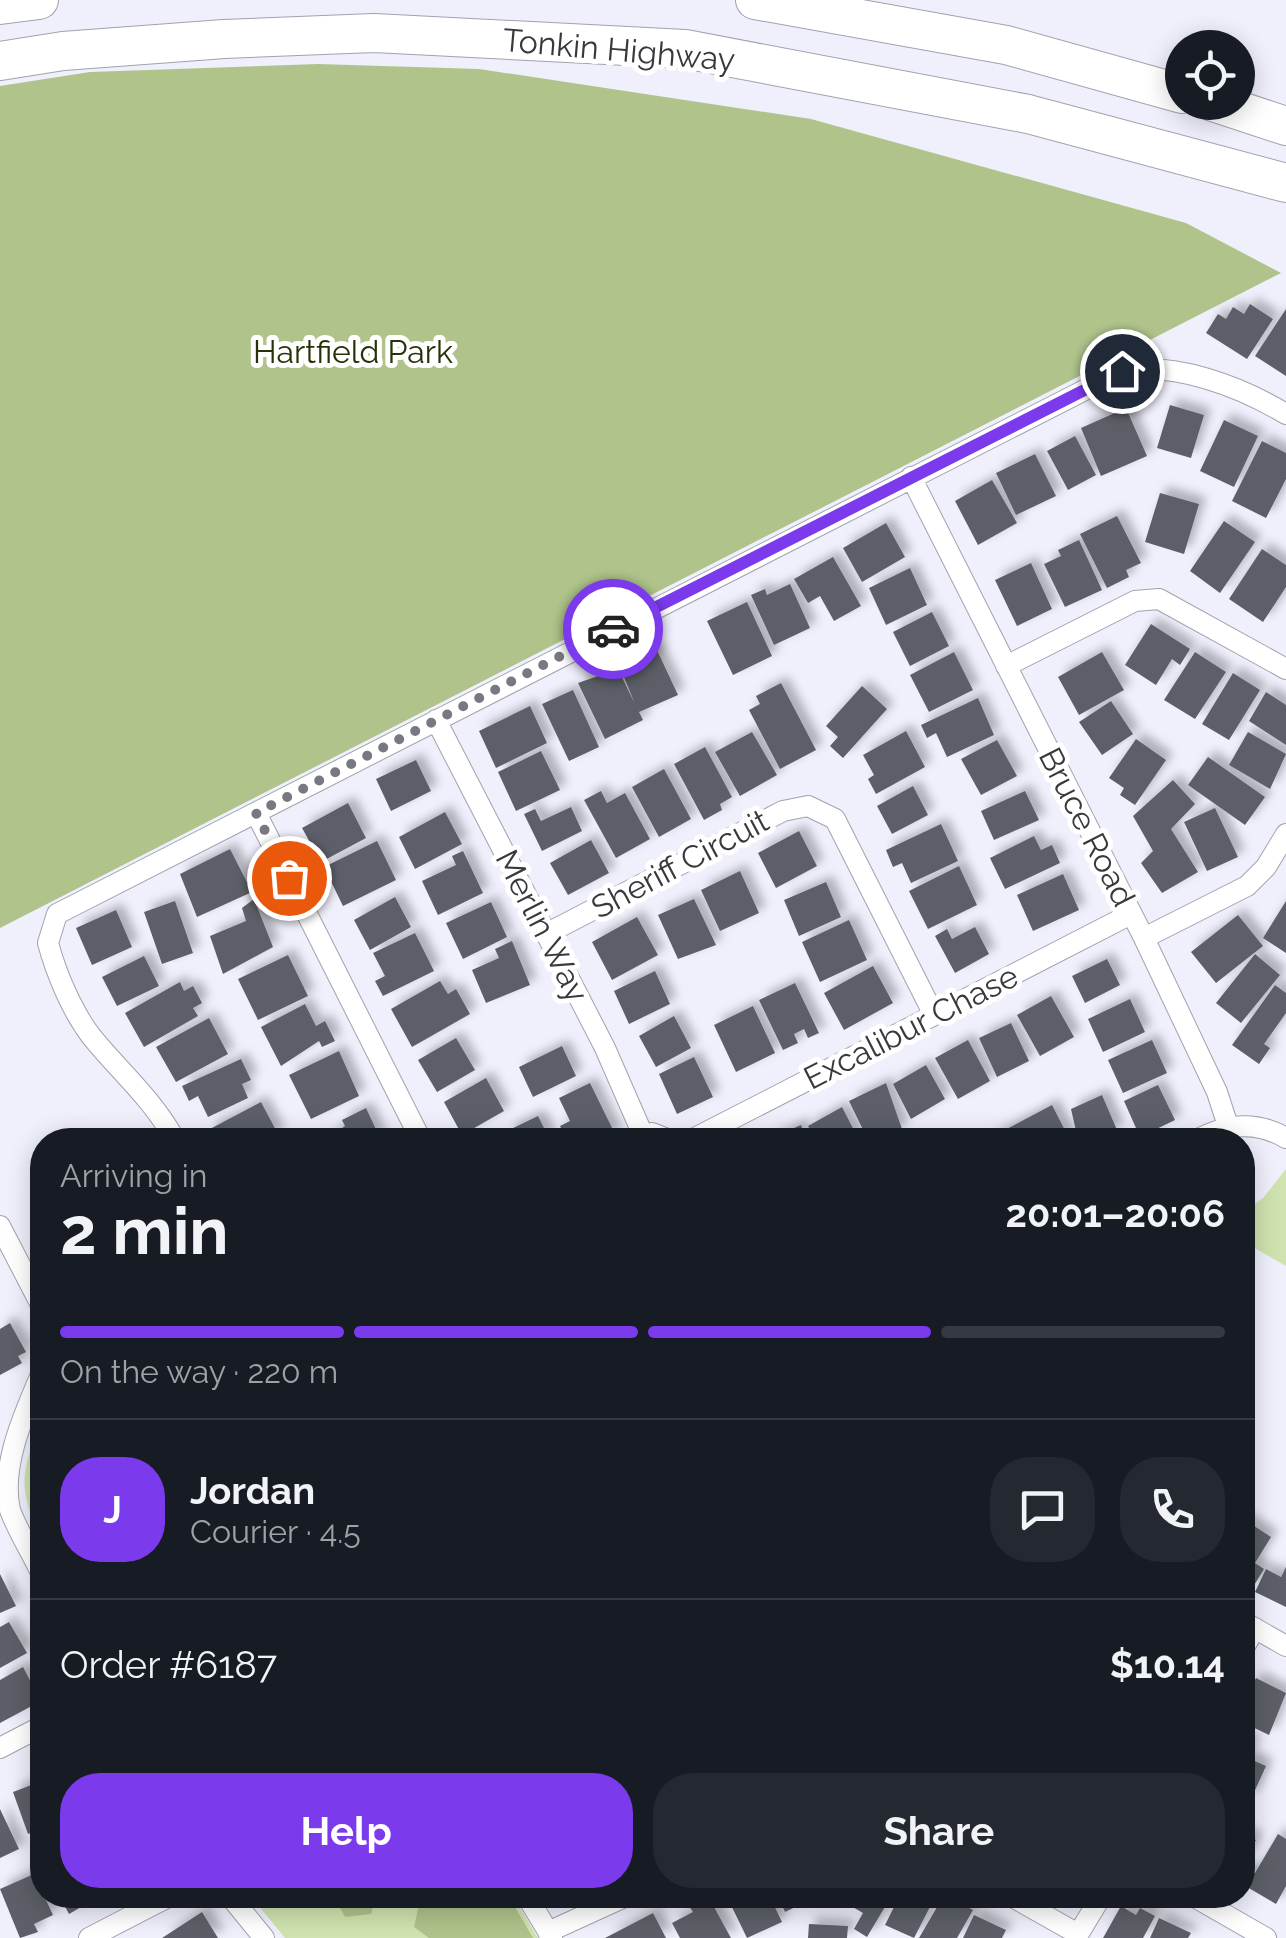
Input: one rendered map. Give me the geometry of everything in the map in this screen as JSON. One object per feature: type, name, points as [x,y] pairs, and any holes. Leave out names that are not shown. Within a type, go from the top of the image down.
[{"type":"highway","points":[[0,5],[39,0]]},
{"type":"highway","name":"Tonkin Highway","points":[[756,0],[990,42],[1165,89]]},
{"type":"highway","name":"Tonkin Highway","points":[[0,61],[63,51],[224,39],[374,34],[684,49],[1028,114],[1286,183]]},
{"type":"highway","points":[[1255,116],[1286,126]]},
{"type":"street","points":[[167,1128],[144,1090],[90,1034],[54,964],[50,929],[57,914],[1122,371],[1155,366],[1256,396],[1286,414]]},
{"type":"street","name":"Bruce Road","points":[[911,477],[1144,938],[1217,1092],[1228,1126]]},
{"type":"street","points":[[1006,666],[1135,601],[1159,600],[1286,669]]},
{"type":"street","name":"Merlin Way","points":[[436,720],[546,934],[635,1128]]},
{"type":"street","name":"Sheriff Circuit","points":[[546,934],[783,811],[808,806],[835,819],[934,1014]]},
{"type":"street","points":[[256,813],[416,1128]]},
{"type":"street","points":[[1144,938],[1247,886],[1266,868],[1286,834]]},
{"type":"street","name":"Excalibur Chase","points":[[714,1128],[1131,914]]},
{"type":"street","points":[[1223,1128],[1260,1126],[1286,1138]]},
{"type":"street","points":[[0,1226],[30,1284]]},
{"type":"street","points":[[30,1400],[6,1480],[8,1507],[30,1550]]},
{"type":"street","points":[[0,1410],[22,1418]]},
{"type":"street","points":[[1255,1628],[1286,1646]]},
{"type":"street","points":[[0,1748],[30,1732]]},
{"type":"street","points":[[89,1938],[147,1908]]},
{"type":"street","points":[[240,1908],[264,1938]]},
{"type":"street","points":[[534,1908],[550,1935],[603,1908]]},
{"type":"street","points":[[1031,1908],[1077,1936],[1094,1908]]},
{"type":"street","points":[[1214,1908],[1266,1938]]},
{"type":"green space","name":"Hartfield Park","points":[[318,64],[479,69],[811,119],[1186,223],[1281,273],[0,928],[0,86],[90,72]]},
{"type":"green space","points":[[1286,1169],[1286,1266],[1255,1248],[1255,1204]]},
{"type":"green space","points":[[30,1450],[30,1511],[25,1490]]},
{"type":"green space","points":[[261,1908],[520,1908],[538,1938],[285,1938]]},
{"type":"green space","points":[[340,1908],[373,1908],[371,1914],[345,1917]]},
{"type":"green space","points":[[516,1908],[533,1938],[429,1938],[414,1927],[418,1909]]},
{"type":"building","points":[[1250,304],[1273,319],[1247,359],[1206,333],[1218,314],[1226,319],[1233,307],[1244,314]]},
{"type":"building","points":[[1286,309],[1286,376],[1255,356]]},
{"type":"building","points":[[1170,405],[1204,415],[1191,458],[1157,448]]},
{"type":"building","points":[[1126,408],[1147,456],[1101,476],[1081,428]]},
{"type":"building","points":[[1224,420],[1258,436],[1234,487],[1200,471]]},
{"type":"building","points":[[1075,436],[1096,475],[1068,490],[1047,451]]},
{"type":"building","points":[[1262,441],[1286,453],[1286,479],[1266,518],[1232,501]]},
{"type":"building","points":[[1035,454],[1056,496],[1016,515],[996,473]]},
{"type":"building","points":[[992,480],[1017,523],[978,545],[955,501]]},
{"type":"building","points":[[1160,493],[1199,504],[1184,554],[1145,542]]},
{"type":"building","points":[[1117,516],[1141,563],[1126,570],[1129,577],[1107,588],[1080,534]]},
{"type":"building","points":[[1224,521],[1255,542],[1220,593],[1190,571]]},
{"type":"building","points":[[886,523],[905,557],[862,582],[843,548]]},
{"type":"building","points":[[1079,540],[1102,590],[1065,607],[1044,564],[1061,556],[1058,550]]},
{"type":"building","points":[[1262,549],[1286,565],[1286,587],[1263,622],[1229,599]]},
{"type":"building","points":[[833,557],[861,606],[834,621],[820,596],[808,603],[794,579]]},
{"type":"building","points":[[1031,563],[1052,609],[1017,626],[995,580]]},
{"type":"building","points":[[910,568],[927,605],[886,625],[869,588]]},
{"type":"building","points":[[790,584],[810,628],[774,645],[751,595],[765,589],[767,595]]},
{"type":"building","points":[[747,602],[772,656],[733,675],[707,621]]},
{"type":"building","points":[[932,612],[949,646],[910,666],[893,632]]},
{"type":"building","points":[[1151,624],[1190,649],[1180,665],[1172,659],[1156,685],[1125,665]]},
{"type":"building","points":[[656,648],[678,695],[639,712],[643,720],[605,739],[578,683],[618,669],[635,704],[619,665]]},
{"type":"building","points":[[954,652],[973,690],[929,712],[910,675]]},
{"type":"building","points":[[1102,652],[1124,690],[1079,715],[1058,677]]},
{"type":"building","points":[[1195,652],[1226,672],[1195,719],[1164,700]]},
{"type":"building","points":[[1233,673],[1260,690],[1229,740],[1202,724]]},
{"type":"building","points":[[781,683],[816,750],[780,769],[749,710],[760,704],[756,696]]},
{"type":"building","points":[[862,686],[887,709],[843,758],[830,746],[838,737],[826,726]]},
{"type":"building","points":[[573,690],[599,747],[569,761],[542,704]]},
{"type":"building","points":[[1266,692],[1286,705],[1286,745],[1249,721]]},
{"type":"building","points":[[978,698],[994,735],[947,757],[936,733],[927,738],[921,725]]},
{"type":"building","points":[[1111,701],[1133,734],[1102,755],[1079,722]]},
{"type":"building","points":[[530,706],[547,743],[496,768],[479,731]]},
{"type":"building","points":[[906,731],[925,767],[876,794],[868,779],[874,775],[863,755]]},
{"type":"building","points":[[752,732],[777,775],[740,796],[715,752]]},
{"type":"building","points":[[1248,732],[1286,754],[1270,789],[1229,765]]},
{"type":"building","points":[[1136,739],[1166,760],[1135,805],[1120,795],[1124,788],[1109,778]]},
{"type":"building","points":[[997,740],[1017,776],[981,795],[961,759]]},
{"type":"building","points":[[705,747],[732,797],[720,804],[722,810],[704,820],[674,764]]},
{"type":"building","points":[[541,751],[560,790],[516,811],[498,772]]},
{"type":"building","points":[[1208,757],[1265,797],[1245,825],[1188,785]]},
{"type":"building","points":[[416,760],[431,791],[391,811],[376,779]]},
{"type":"building","points":[[664,769],[691,819],[659,837],[632,787]]},
{"type":"building","points":[[1173,780],[1195,804],[1171,829],[1198,872],[1162,893],[1141,863],[1153,851],[1133,816]]},
{"type":"building","points":[[913,786],[928,815],[892,834],[877,806]]},
{"type":"building","points":[[601,791],[607,803],[625,793],[650,839],[616,858],[584,800]]},
{"type":"building","points":[[1025,791],[1039,820],[994,840],[981,811]]},
{"type":"building","points":[[348,803],[366,838],[321,862],[302,828]]},
{"type":"building","points":[[571,807],[582,831],[542,851],[524,814],[535,809],[541,821]]},
{"type":"building","points":[[1215,808],[1238,857],[1207,871],[1184,822]]},
{"type":"building","points":[[445,812],[462,844],[415,869],[399,837]]},
{"type":"building","points":[[941,824],[958,861],[911,883],[902,863],[893,867],[886,850]]},
{"type":"building","points":[[799,831],[817,866],[776,888],[758,853]]},
{"type":"building","points":[[1034,836],[1041,850],[1052,845],[1060,863],[1005,889],[990,858]]},
{"type":"building","points":[[591,840],[609,873],[568,895],[550,863]]},
{"type":"building","points":[[377,841],[396,880],[343,906],[324,867]]},
{"type":"building","points":[[230,849],[252,892],[197,917],[180,874]]},
{"type":"building","points":[[463,851],[483,893],[438,915],[422,881],[456,865],[452,856]]},
{"type":"building","points":[[959,866],[977,905],[928,929],[909,891]]},
{"type":"building","points":[[740,871],[759,913],[720,931],[701,890]]},
{"type":"building","points":[[1063,874],[1079,910],[1033,931],[1017,895]]},
{"type":"building","points":[[826,882],[841,917],[799,936],[784,900]]},
{"type":"building","points":[[395,897],[411,927],[370,950],[354,920]]},
{"type":"building","points":[[254,899],[273,947],[223,974],[210,936],[246,921],[242,908]]},
{"type":"building","points":[[694,899],[716,945],[678,959],[658,915]]},
{"type":"building","points":[[175,901],[193,953],[162,964],[144,912]]},
{"type":"building","points":[[1286,901],[1286,953],[1263,938]]},
{"type":"building","points":[[491,902],[507,937],[463,959],[446,923]]},
{"type":"building","points":[[116,910],[132,947],[92,965],[76,928]]},
{"type":"building","points":[[1238,915],[1263,946],[1216,983],[1191,952]]},
{"type":"building","points":[[637,917],[658,955],[612,980],[592,942]]},
{"type":"building","points":[[849,920],[867,960],[820,982],[802,942]]},
{"type":"building","points":[[975,927],[989,954],[955,973],[935,936],[947,929],[952,939]]},
{"type":"building","points":[[415,933],[434,971],[383,996],[375,981],[385,976],[373,953]]},
{"type":"building","points":[[512,941],[530,985],[486,1003],[472,970],[499,958],[495,949]]},
{"type":"building","points":[[1255,954],[1280,975],[1241,1023],[1216,1003]]},
{"type":"building","points":[[288,955],[308,996],[258,1020],[238,979]]},
{"type":"building","points":[[144,956],[159,986],[117,1006],[102,977]]},
{"type":"building","points":[[1107,959],[1120,985],[1085,1003],[1072,976]]},
{"type":"building","points":[[873,966],[893,1003],[844,1030],[824,993]]},
{"type":"building","points":[[655,971],[670,1004],[629,1024],[614,991]]},
{"type":"building","points":[[440,981],[448,994],[456,989],[470,1014],[412,1047],[391,1009]]},
{"type":"building","points":[[180,982],[184,991],[193,986],[202,1003],[193,1008],[198,1016],[144,1047],[125,1013]]},
{"type":"building","points":[[795,983],[819,1033],[808,1038],[804,1029],[794,1034],[798,1043],[783,1050],[759,1000]]},
{"type":"building","points":[[1275,985],[1286,993],[1286,1013],[1264,1044],[1270,1048],[1259,1064],[1232,1045]]},
{"type":"building","points":[[1051,996],[1074,1037],[1040,1056],[1017,1015]]},
{"type":"building","points":[[1130,999],[1145,1032],[1103,1052],[1088,1019]]},
{"type":"building","points":[[305,1004],[316,1026],[325,1021],[335,1041],[322,1047],[319,1041],[281,1066],[261,1027]]},
{"type":"building","points":[[753,1006],[775,1053],[736,1072],[714,1025]]},
{"type":"building","points":[[674,1016],[691,1048],[656,1067],[639,1036]]},
{"type":"building","points":[[209,1018],[228,1054],[176,1082],[156,1047]]},
{"type":"building","points":[[1011,1023],[1029,1061],[997,1077],[979,1038]]},
{"type":"building","points":[[456,1038],[475,1070],[437,1092],[418,1060]]},
{"type":"building","points":[[968,1040],[990,1081],[958,1099],[935,1058]]},
{"type":"building","points":[[1152,1040],[1167,1073],[1123,1093],[1108,1060]]},
{"type":"building","points":[[562,1046],[576,1076],[533,1097],[519,1067]]},
{"type":"building","points":[[339,1051],[359,1096],[311,1119],[289,1075]]},
{"type":"building","points":[[694,1057],[713,1097],[677,1114],[659,1074]]},
{"type":"building","points":[[241,1059],[251,1080],[242,1084],[248,1098],[208,1117],[198,1096],[189,1101],[182,1086]]},
{"type":"building","points":[[926,1065],[945,1099],[911,1119],[893,1084]]},
{"type":"building","points":[[486,1078],[504,1111],[474,1128],[458,1128],[444,1102]]},
{"type":"building","points":[[590,1083],[612,1128],[561,1128],[570,1121],[559,1098]]},
{"type":"building","points":[[886,1083],[902,1128],[862,1128],[849,1101]]},
{"type":"building","points":[[1158,1085],[1175,1120],[1159,1128],[1136,1128],[1124,1101]]},
{"type":"building","points":[[1102,1095],[1116,1128],[1075,1128],[1071,1109]]},
{"type":"building","points":[[261,1102],[275,1128],[212,1128]]},
{"type":"building","points":[[1052,1105],[1064,1128],[1009,1128]]},
{"type":"building","points":[[842,1107],[853,1128],[809,1128]]},
{"type":"building","points":[[366,1108],[375,1128],[342,1128],[342,1120]]},
{"type":"building","points":[[538,1116],[544,1128],[513,1128]]},
{"type":"building","points":[[10,1323],[26,1352],[18,1356],[22,1363],[0,1375],[0,1329]]},
{"type":"building","points":[[1255,1527],[1271,1537],[1255,1563]]},
{"type":"building","points":[[1255,1563],[1264,1569],[1255,1584]]},
{"type":"building","points":[[1286,1567],[1286,1607],[1255,1592],[1266,1569],[1281,1577]]},
{"type":"building","points":[[0,1574],[16,1606],[0,1613]]},
{"type":"building","points":[[9,1622],[27,1653],[0,1668],[0,1627]]},
{"type":"building","points":[[23,1667],[30,1680],[30,1707],[0,1723],[0,1680]]},
{"type":"building","points":[[1255,1680],[1286,1693],[1269,1735],[1255,1728]]},
{"type":"building","points":[[1255,1761],[1266,1766],[1255,1790]]},
{"type":"building","points":[[30,1786],[30,1833],[28,1834],[13,1792]]},
{"type":"building","points":[[0,1809],[19,1849],[0,1858]]},
{"type":"building","points":[[1278,1834],[1286,1839],[1286,1886],[1276,1904],[1255,1892],[1255,1873]]},
{"type":"building","points":[[30,1876],[30,1908],[50,1908],[53,1915],[34,1924],[38,1932],[20,1938],[0,1889]]},
{"type":"building","points":[[690,1908],[715,1908],[731,1938],[680,1938],[672,1923],[693,1912]]},
{"type":"building","points":[[732,1908],[775,1908],[782,1922],[747,1938]]},
{"type":"building","points":[[854,1908],[884,1908],[867,1937],[854,1929],[863,1913]]},
{"type":"building","points":[[894,1908],[929,1908],[914,1938],[885,1925]]},
{"type":"building","points":[[936,1908],[973,1910],[957,1938],[919,1938]]},
{"type":"building","points":[[1120,1908],[1136,1915],[1140,1908],[1155,1916],[1143,1938],[1103,1938]]},
{"type":"building","points":[[202,1912],[218,1938],[162,1938]]},
{"type":"building","points":[[653,1913],[666,1938],[605,1938]]},
{"type":"building","points":[[974,1915],[1006,1930],[1002,1938],[963,1938]]},
{"type":"building","points":[[1159,1918],[1191,1933],[1188,1938],[1150,1938]]},
{"type":"building","points":[[809,1924],[848,1926],[847,1938],[808,1938]]},
{"type":"way so far","points":[[289,878],[256,813],[613,629]]},
{"type":"route","points":[[613,629],[1122,371]]}]
